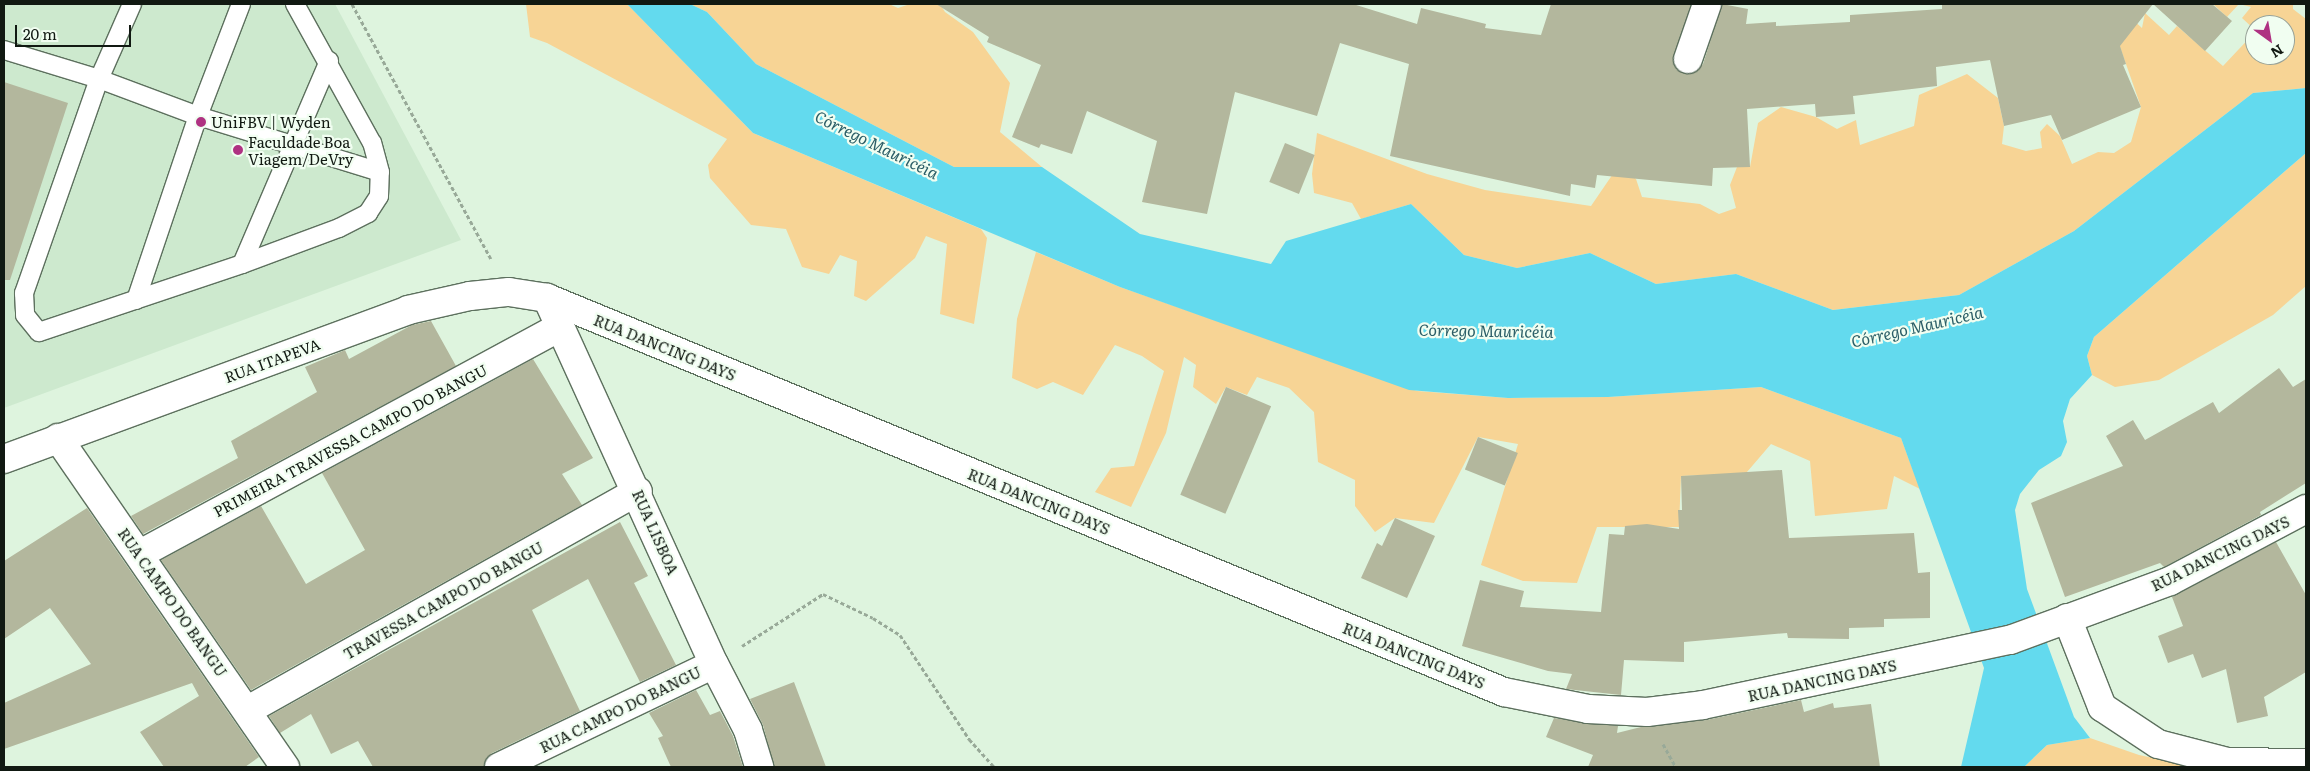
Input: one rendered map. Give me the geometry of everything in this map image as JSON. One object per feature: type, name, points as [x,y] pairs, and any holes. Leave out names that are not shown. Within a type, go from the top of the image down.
[{"type":"street","points":[[1688,59],[1707,4]]},
{"type":"street","name":"RUA ITAPEVA","points":[[4,459],[408,310],[470,296],[509,292],[547,298]]},
{"type":"street","name":"RUA LISBOA","points":[[547,298],[638,491],[714,664],[748,730],[759,767]]},
{"type":"street","name":"RUA DANCING DAYS","points":[[547,298],[1504,692],[1588,709],[1647,712],[1703,705],[2010,640],[2170,581],[2306,510]]},
{"type":"street","name":"PRIMEIRA TRAVESSA CAMPO DO BANGU","points":[[140,554],[560,327]]},
{"type":"street","name":"RUA CAMPO DO BANGU","points":[[58,438],[248,710],[285,767]]},
{"type":"street","name":"TRAVESSA CAMPO DO BANGU","points":[[248,710],[638,491]]},
{"type":"street","points":[[2057,622],[2102,707],[2158,744],[2227,762],[2306,763]]},
{"type":"street","name":"RUA CAMPO DO BANGU","points":[[499,767],[714,664]]},
{"type":"lane","points":[[132,4],[98,79],[24,293],[25,316],[39,332],[242,264],[339,228],[368,213],[380,196],[380,172],[372,143],[329,61],[295,4]]},
{"type":"lane","points":[[136,300],[198,116],[241,4]]},
{"type":"lane","points":[[4,50],[98,79],[198,116],[380,172]]},
{"type":"lane","points":[[242,264],[329,61]]},
{"type":"path","points":[[352,4],[509,292]]},
{"type":"path","points":[[714,664],[823,594],[873,618],[900,635],[969,739],[994,767]]},
{"type":"shaded area","name":"UniFBV | Wyden","points":[[4,4],[335,4],[461,240],[4,408]]},
{"type":"shaded area","points":[[526,4],[627,4],[753,133],[981,229],[987,238],[974,324],[940,314],[947,244],[926,236],[915,258],[866,301],[854,296],[857,261],[840,255],[829,274],[802,267],[786,229],[751,225],[710,178],[708,165],[727,139],[547,43],[530,37]]},
{"type":"shaded area","points":[[690,4],[889,4],[898,8],[910,4],[940,4],[945,12],[973,32],[1010,83],[1000,132],[1042,167],[954,167],[756,64],[707,12]]},
{"type":"shaded area","points":[[2213,4],[2239,4],[2227,17]]},
{"type":"shaded area","points":[[2239,4],[2293,4],[2293,9],[2306,19],[2306,88],[2253,93],[2074,231],[1959,295],[1833,310],[1736,274],[1656,284],[1590,253],[1517,268],[1464,255],[1411,204],[1361,219],[1352,203],[1314,193],[1312,174],[1317,133],[1427,174],[1485,190],[1591,206],[1619,165],[1636,179],[1642,197],[1700,204],[1719,214],[1736,208],[1730,185],[1737,167],[1750,167],[1758,123],[1781,107],[1816,117],[1837,129],[1856,120],[1860,145],[1914,126],[1919,95],[1967,74],[1998,98],[2004,126],[2002,144],[2026,151],[2042,148],[2040,132],[2047,124],[2060,136],[2072,164],[2098,152],[2114,153],[2131,142],[2141,107],[2112,24],[2131,18],[2142,28],[2145,13],[2169,35],[2177,26],[2223,66],[2245,43],[2245,65],[2295,65],[2295,15],[2245,15],[2245,21],[2242,18],[2251,7]]},
{"type":"shaded area","points":[[2306,153],[2306,286],[2273,315],[2159,380],[2115,387],[2092,375],[2087,356],[2094,337]]},
{"type":"shaded area","points":[[1036,252],[1120,287],[1417,391],[1508,398],[1608,397],[1761,387],[1901,438],[1920,489],[1894,476],[1887,509],[1815,516],[1810,461],[1771,444],[1747,472],[1748,558],[1706,475],[1681,476],[1679,527],[1597,527],[1577,583],[1523,581],[1481,565],[1518,444],[1478,437],[1434,523],[1395,518],[1375,532],[1355,506],[1355,480],[1318,462],[1314,412],[1289,388],[1257,377],[1247,395],[1226,387],[1216,404],[1193,387],[1196,365],[1184,357],[1166,433],[1131,507],[1095,492],[1111,468],[1134,466],[1164,371],[1142,356],[1115,345],[1083,395],[1053,382],[1037,389],[1012,378],[1017,319]]},
{"type":"shaded area","points":[[2090,738],[2139,755],[2197,767],[2024,767],[2047,745]]},
{"type":"water","name":"Córrego Mauricéia","points":[[627,4],[690,4],[707,12],[756,64],[954,167],[1042,167],[1140,234],[1271,264],[1286,241],[1411,204],[1464,255],[1517,268],[1590,253],[1656,284],[1736,274],[1833,310],[1959,295],[2074,231],[2253,93],[2306,88],[2306,153],[2094,337],[2087,356],[2092,375],[2070,399],[2063,421],[2067,442],[2061,456],[2039,470],[2020,494],[2015,510],[2027,589],[2074,717],[2090,738],[2047,745],[2024,767],[1961,767],[1984,668],[1901,438],[1761,387],[1608,397],[1508,398],[1409,390],[1120,287],[753,133]]},
{"type":"building","points":[[936,4],[1353,4],[1417,24],[1421,8],[1486,24],[1485,28],[1541,35],[1551,4],[1691,4],[1673,61],[1677,70],[1690,74],[1703,64],[1722,4],[1748,9],[1746,24],[1776,22],[1776,26],[1850,22],[1850,15],[1942,9],[1942,4],[2153,4],[2120,46],[2126,64],[2123,65],[2141,107],[2062,140],[2051,115],[2004,126],[1990,60],[1936,67],[1937,86],[1853,96],[1855,114],[1816,117],[1815,104],[1747,109],[1750,167],[1713,168],[1712,186],[1597,175],[1595,188],[1571,184],[1570,196],[1390,156],[1409,64],[1340,43],[1317,116],[1235,92],[1207,214],[1142,202],[1157,141],[1087,111],[1072,154],[1041,144],[1039,148],[1012,137],[1041,65],[987,42],[989,37]]},
{"type":"building","points":[[2153,4],[2212,4],[2232,21],[2205,51]]},
{"type":"building","points":[[4,82],[68,103],[10,280],[4,280]]},
{"type":"building","points":[[1285,143],[1315,155],[1299,194],[1269,182]]},
{"type":"building","points":[[431,321],[456,366],[143,534],[131,516],[238,458],[231,441],[317,392],[305,367],[345,350],[349,359],[412,325]]},
{"type":"building","points":[[533,359],[593,458],[562,474],[582,505],[251,690],[161,560],[261,506],[306,584],[365,550],[322,473]]},
{"type":"building","points":[[2279,368],[2293,387],[2306,379],[2306,483],[2260,512],[2261,515],[2164,567],[2160,563],[2065,597],[2031,503],[2123,466],[2106,436],[2133,420],[2145,440],[2213,402],[2219,413]]},
{"type":"building","points":[[1226,387],[1271,406],[1225,514],[1180,495]]},
{"type":"building","points":[[1478,437],[1518,453],[1505,486],[1465,469]]},
{"type":"building","points":[[1782,470],[1789,538],[1914,533],[1918,573],[1930,572],[1930,618],[1884,619],[1884,627],[1849,628],[1849,639],[1788,638],[1787,633],[1684,642],[1684,662],[1624,660],[1621,695],[1566,689],[1572,674],[1548,671],[1462,646],[1480,580],[1524,591],[1520,607],[1601,612],[1609,534],[1624,535],[1625,526],[1647,524],[1679,529],[1678,510],[1682,510],[1681,476]]},
{"type":"building","points":[[87,508],[259,757],[245,767],[164,767],[140,732],[199,696],[192,683],[4,749],[4,703],[91,664],[50,608],[4,639],[4,561]]},
{"type":"building","points":[[1395,518],[1435,536],[1407,598],[1361,578],[1377,543],[1382,546]]},
{"type":"building","points":[[620,522],[648,576],[634,583],[676,665],[640,682],[588,579],[532,610],[580,711],[492,753],[486,759],[484,767],[373,767],[358,741],[331,754],[311,714],[280,733],[269,716]]},
{"type":"building","points":[[2276,542],[2306,595],[2306,672],[2264,697],[2268,716],[2237,723],[2226,669],[2202,678],[2193,654],[2168,663],[2158,636],[2183,626],[2172,597]]},
{"type":"building","points":[[794,682],[826,767],[774,767],[763,725],[750,699]]},
{"type":"building","points":[[696,690],[710,715],[720,711],[733,736],[743,767],[671,767],[658,738],[663,736],[649,713]]},
{"type":"building","points":[[1801,700],[1804,712],[1833,703],[1834,708],[1871,704],[1880,767],[1588,767],[1593,755],[1546,737],[1554,718],[1618,726],[1617,733],[1641,727],[1706,720]]},
{"type":"place","name":"UniFBV | Wyden","points":[[201,122]]},
{"type":"place","name":"Faculdade Boa Viagem/DeVry","points":[[238,150]]}]
